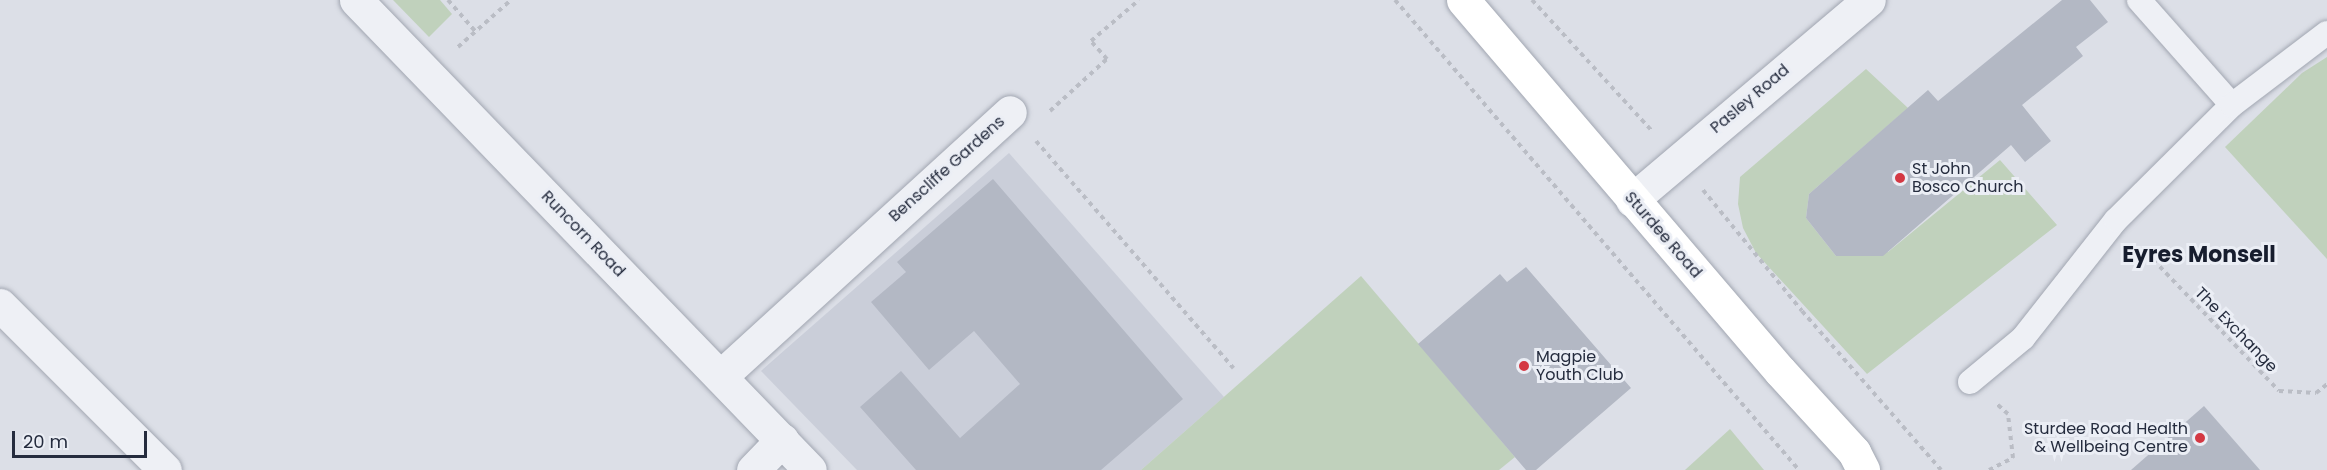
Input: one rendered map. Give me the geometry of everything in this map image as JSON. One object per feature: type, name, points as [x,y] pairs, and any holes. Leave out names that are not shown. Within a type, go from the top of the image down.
[{"type":"street","name":"Runcorn Road","points":[[356,0],[810,470]]},
{"type":"street","name":"Sturdee Road","points":[[1462,0],[1780,371],[1854,452],[1863,470]]},
{"type":"street","name":"Pasley Road","points":[[1632,200],[1869,0]]},
{"type":"street","name":"Benscliffe Gardens","points":[[721,376],[1019,122]]},
{"type":"street","points":[[0,304],[165,470]]},
{"type":"street","points":[[753,470],[782,440]]},
{"type":"lane","points":[[2139,0],[2232,105]]},
{"type":"lane","points":[[1970,382],[2023,338],[2116,220],[2232,105],[2327,33]]},
{"type":"path","points":[[448,0],[475,31]]},
{"type":"path","points":[[429,74],[511,0]]},
{"type":"path","name":"Benscliffe Gardens","points":[[1019,122],[1107,60],[1091,41],[1139,0]]},
{"type":"path","points":[[1395,0],[1799,470]]},
{"type":"path","points":[[1532,0],[1678,160],[1802,311],[1941,470]]},
{"type":"path","points":[[1019,122],[1233,368]]},
{"type":"path","name":"The Exchange","points":[[2116,220],[2236,350],[2279,391],[2316,393],[2327,384]]},
{"type":"path","points":[[1970,382],[2008,414],[2013,458],[1989,470]]},
{"type":"shaded area","points":[[1009,153],[1224,397],[1141,470],[857,470],[761,371]]},
{"type":"green space","points":[[393,0],[440,0],[452,14],[429,37]]},
{"type":"green space","points":[[2327,57],[2327,259],[2225,147],[2302,73]]},
{"type":"green space","points":[[1866,69],[1908,108],[1809,194],[1806,218],[1836,256],[1865,256],[1880,244],[1888,252],[2000,160],[2057,225],[1867,374],[1756,253],[1743,228],[1738,204],[1740,177]]},
{"type":"green space","points":[[1361,276],[1515,457],[1499,470],[1141,470]]},
{"type":"green space","points":[[1730,429],[1764,470],[1685,470]]},
{"type":"building","points":[[2062,0],[2090,0],[2108,22],[2076,47],[2083,56],[2022,105],[2051,141],[2025,162],[2011,145],[1883,256],[1836,256],[1806,218],[1809,194],[1928,90],[1938,101]]},
{"type":"building","points":[[993,179],[1183,399],[1101,470],[916,470],[860,407],[901,371],[960,438],[1020,384],[974,331],[929,370],[871,302],[906,272],[897,262]]},
{"type":"building","name":"Magpie Youth Club","points":[[1526,267],[1631,388],[1536,470],[1526,470],[1418,344],[1500,274],[1507,282]]},
{"type":"building","name":"Sturdee Road Health & Wellbeing Centre","points":[[2204,406],[2260,470],[2131,470]]},
{"type":"place","name":"St John Bosco Church","points":[[1900,178]]},
{"type":"place","name":"Magpie Youth Club","points":[[1524,366]]},
{"type":"place","name":"Sturdee Road Health & Wellbeing Centre","points":[[2200,438]]},
{"type":"district","name":"Eyres Monsell","points":[[2199,255]]}]
